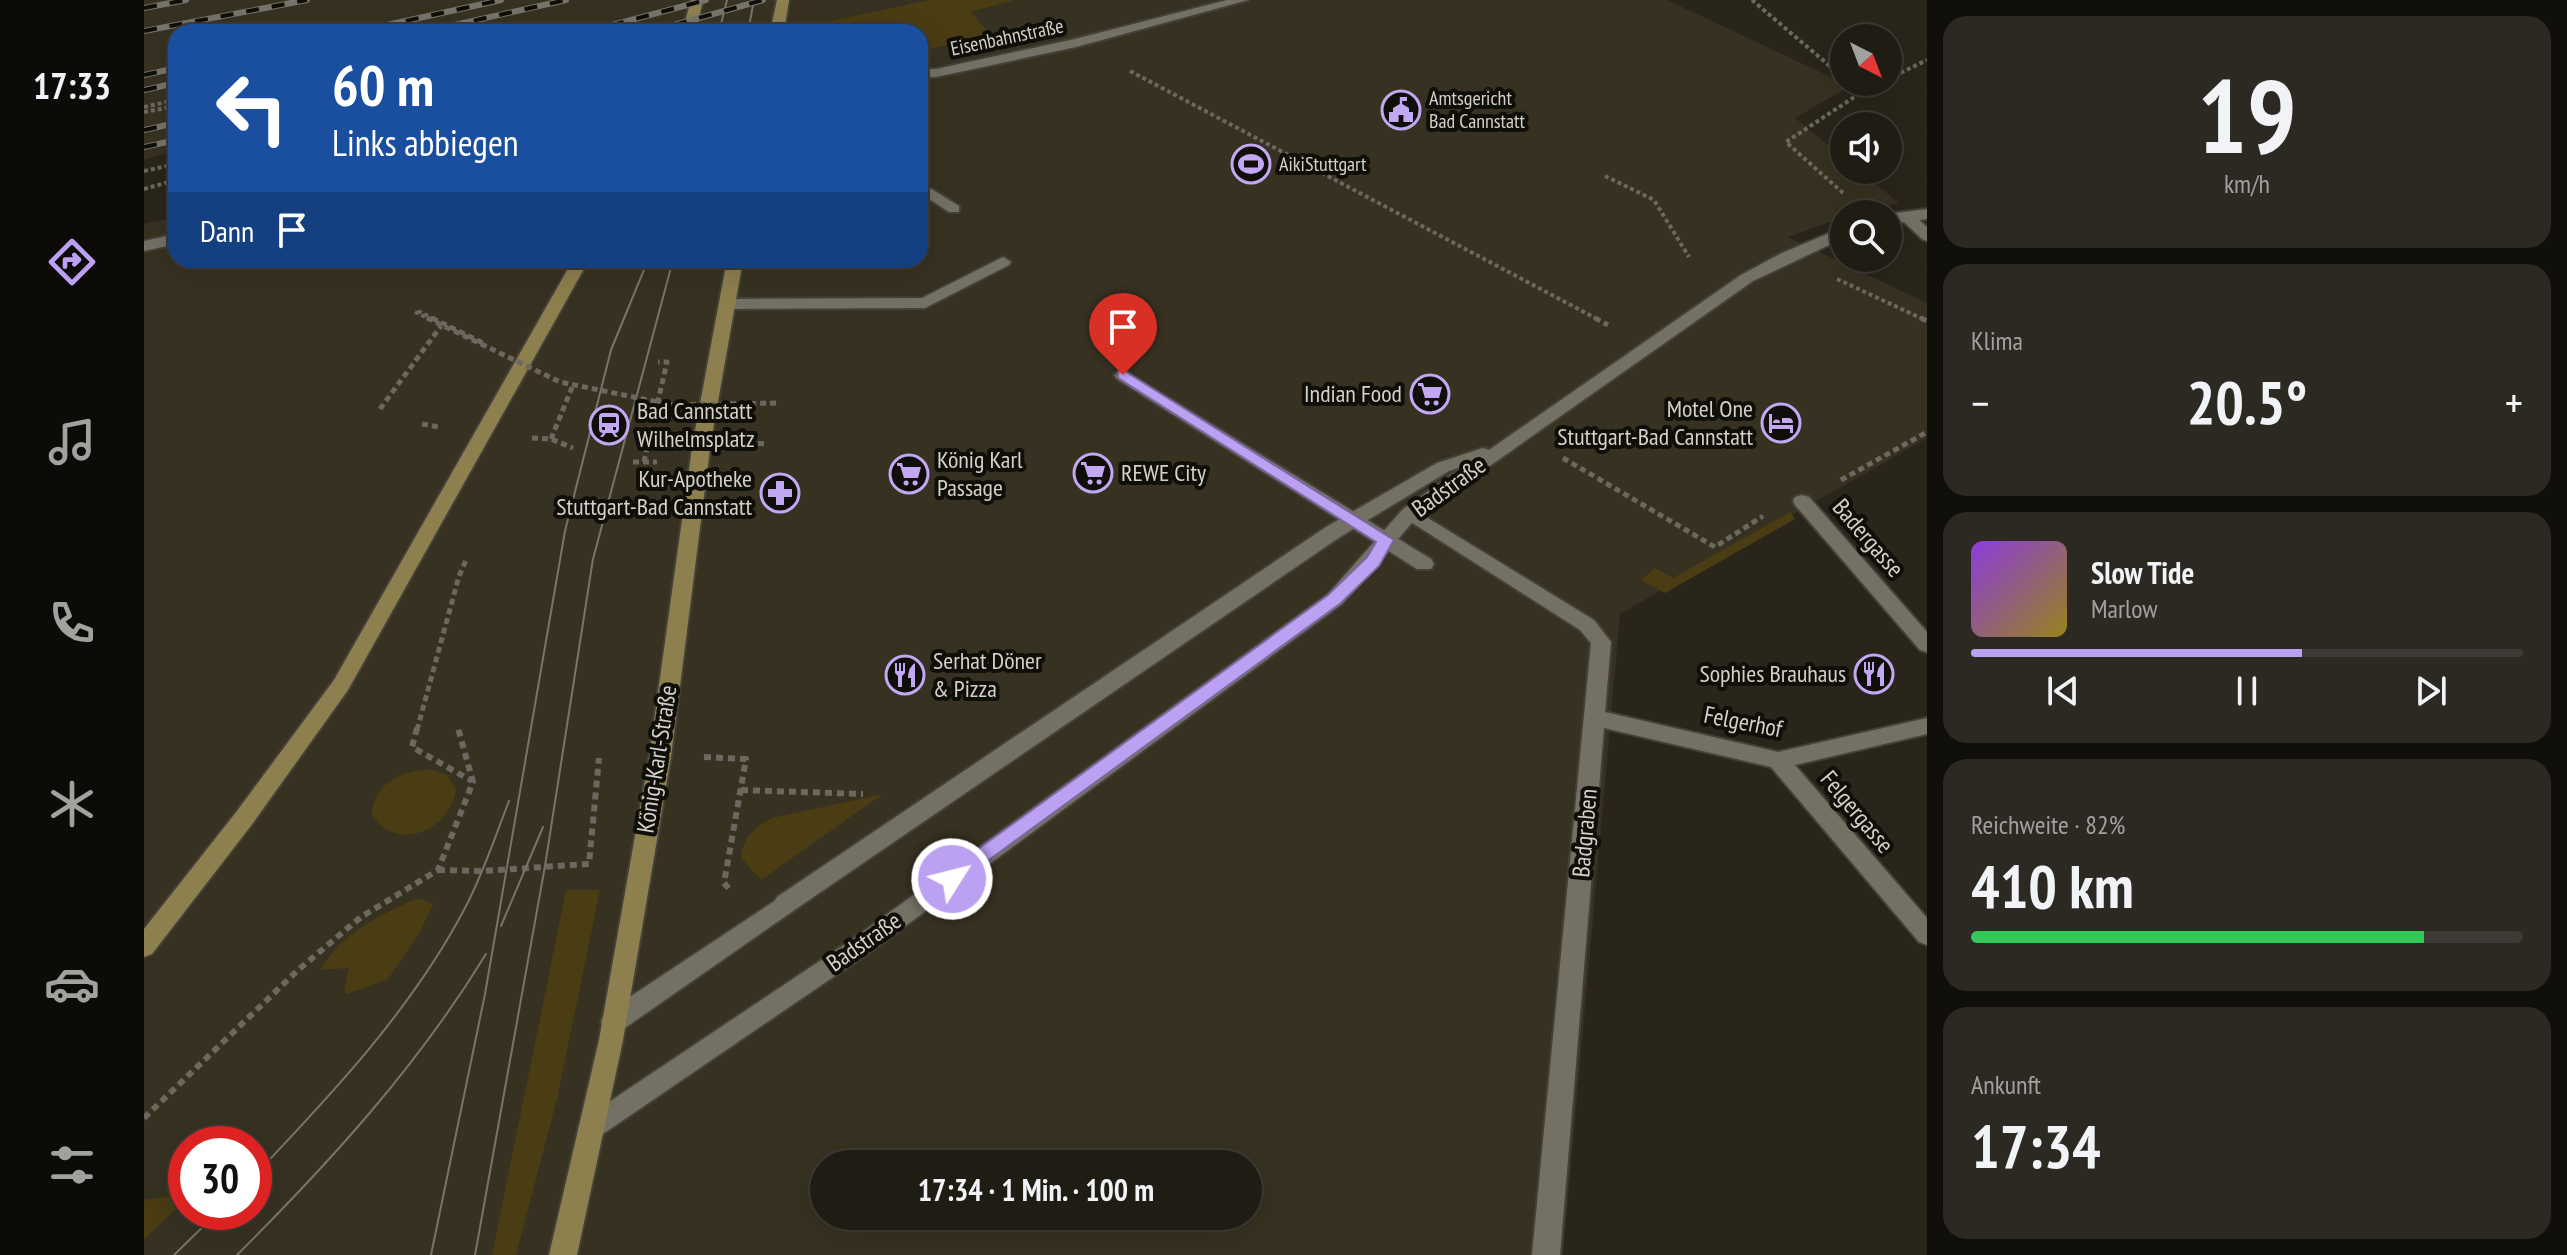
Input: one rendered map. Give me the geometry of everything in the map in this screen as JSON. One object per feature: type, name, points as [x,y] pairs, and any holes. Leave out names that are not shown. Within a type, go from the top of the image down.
[{"type":"main road","points":[[691,24],[697,0]]},
{"type":"main road","points":[[778,24],[783,0]]},
{"type":"main road","points":[[144,947],[245,817],[341,685],[576,268]]},
{"type":"main road","name":"König-Karl-Straße","points":[[563,1255],[613,1022],[660,757],[702,441],[734,268]]},
{"type":"street","name":"Eisenbahnstraße","points":[[928,73],[1076,43],[1242,0]]},
{"type":"street","points":[[928,191],[954,209]]},
{"type":"street","points":[[1902,217],[1927,214]]},
{"type":"street","points":[[1907,216],[1927,236]]},
{"type":"street","name":"Badstraße","points":[[591,1128],[865,943],[1295,629],[1351,585],[1410,513],[1747,278],[1830,238]]},
{"type":"street","points":[[144,246],[168,241]]},
{"type":"street","points":[[727,304],[925,303],[1003,262]]},
{"type":"street","points":[[1123,375],[1424,564]]},
{"type":"street","name":"Badstraße","points":[[613,1022],[1354,519],[1443,467],[1503,448]]},
{"type":"street","name":"Badergasse","points":[[1802,501],[1927,645]]},
{"type":"street","name":"Badgraben","points":[[1410,513],[1587,625],[1601,642],[1546,1255]]},
{"type":"street","name":"Felgerhof","points":[[1596,718],[1778,760],[1927,726]]},
{"type":"street","name":"Felgergasse","points":[[1778,760],[1927,935]]},
{"type":"path","points":[[1752,0],[1830,66]]},
{"type":"path","points":[[1076,43],[1648,347]]},
{"type":"path","points":[[1902,72],[1927,60]]},
{"type":"path","points":[[1848,196],[1786,142],[1856,96]]},
{"type":"path","points":[[144,109],[168,104]]},
{"type":"path","points":[[144,171],[168,166]]},
{"type":"path","points":[[1605,176],[1654,200],[1689,257]]},
{"type":"path","points":[[144,189],[168,182]]},
{"type":"path","points":[[1788,256],[1927,321]]},
{"type":"path","points":[[1880,309],[1889,304]]},
{"type":"path","points":[[523,363],[416,311],[560,382],[673,405],[779,403]]},
{"type":"path","points":[[1900,319],[1909,313]]},
{"type":"path","points":[[380,409],[441,326]]},
{"type":"path","points":[[644,462],[667,362],[658,362]]},
{"type":"path","points":[[551,439],[573,385]]},
{"type":"path","points":[[1835,483],[1927,432]]},
{"type":"path","points":[[523,440],[551,439],[573,448]]},
{"type":"path","points":[[740,443],[767,444]]},
{"type":"path","points":[[1570,462],[1715,547],[1726,537]]},
{"type":"path","points":[[469,554],[459,576],[412,747],[473,782]]},
{"type":"path","points":[[438,870],[473,782],[458,728]]},
{"type":"path","points":[[699,757],[746,759],[724,883],[736,897]]},
{"type":"path","points":[[144,1118],[309,961],[361,917],[438,870],[482,871],[589,864],[599,758]]},
{"type":"path","points":[[741,790],[867,794]]},
{"type":"shaded area","points":[[144,0],[929,0],[814,24],[168,24],[168,154],[144,159]]},
{"type":"shaded area","points":[[929,0],[1015,0],[971,12],[990,34],[928,50],[928,24],[824,22]]},
{"type":"shaded area","points":[[1015,0],[1667,0],[1830,77],[1830,96],[1833,96],[1795,118],[1830,147],[1830,184],[1875,184],[1895,200],[1830,200],[1830,222],[1788,237],[1830,257],[1830,272],[1862,272],[1927,303],[1927,438],[1620,614],[1563,1255],[144,1255],[144,224],[168,219],[168,268],[928,268],[928,50],[990,34],[971,12]]},
{"type":"shaded area","points":[[1790,512],[1795,519],[1665,593],[1641,580],[1655,568],[1673,578]]},
{"type":"shaded area","points":[[429,769],[447,775],[456,788],[444,816],[434,826],[408,835],[394,833],[382,826],[371,814],[384,786],[399,776]]},
{"type":"shaded area","points":[[883,794],[761,880],[741,858],[750,834],[772,818]]},
{"type":"shaded area","points":[[566,890],[600,890],[557,1099],[516,1255],[492,1255]]},
{"type":"shaded area","points":[[422,899],[433,904],[420,932],[388,979],[347,994],[344,990],[349,968],[321,970],[338,946],[361,928],[413,900]]},
{"type":"shaded area","points":[[168,1196],[168,1217],[144,1239],[144,1200]]},
{"type":"tram line","points":[[721,24],[727,0]]},
{"type":"tram line","points":[[750,24],[754,0]]},
{"type":"tram line","points":[[431,1255],[485,994],[565,531],[611,350],[645,268]]},
{"type":"tram line","points":[[475,1255],[545,866],[593,559],[671,268]]},
{"type":"tram line","points":[[272,1157],[369,1049],[421,981],[471,895],[509,801]]},
{"type":"tram line","points":[[501,926],[543,827]]},
{"type":"tram line","points":[[237,1255],[370,1112],[431,1036],[486,954]]},
{"type":"tram line","points":[[174,1255],[200,1230]]},
{"type":"railway","points":[[144,8],[186,0]]},
{"type":"railway","points":[[181,24],[307,0]]},
{"type":"railway","points":[[392,24],[501,0]]},
{"type":"railway","points":[[459,24],[566,0]]},
{"type":"railway","points":[[616,24],[706,0]]},
{"type":"railway","points":[[678,24],[763,0]]},
{"type":"railway","points":[[144,31],[168,26]]},
{"type":"railway","points":[[144,75],[168,70]]},
{"type":"railway","points":[[144,90],[168,85]]},
{"type":"railway","points":[[144,130],[168,125]]},
{"type":"railway","points":[[144,147],[168,142]]},
{"type":"place","name":"Amtsgericht Bad Cannstatt","points":[[1401,110]]},
{"type":"place","name":"AikiStuttgart","points":[[1251,164]]},
{"type":"place","name":"Indian Food","points":[[1430,394]]},
{"type":"place","name":"Motel One Stuttgart-Bad Cannstatt","points":[[1781,423]]},
{"type":"place","name":"Bad Cannstatt Wilhelmsplatz","points":[[609,425]]},
{"type":"place","name":"REWE City","points":[[1093,473]]},
{"type":"place","name":"König Karl Passage","points":[[909,474]]},
{"type":"place","name":"Kur-Apotheke Stuttgart-Bad Cannstatt","points":[[780,493]]},
{"type":"place","name":"Sophies Brauhaus","points":[[1874,674]]},
{"type":"place","name":"Serhat Döner & Pizza","points":[[905,675]]},
{"type":"route","points":[[952,879],[1335,599],[1373,561],[1386,540],[1123,375]]}]
